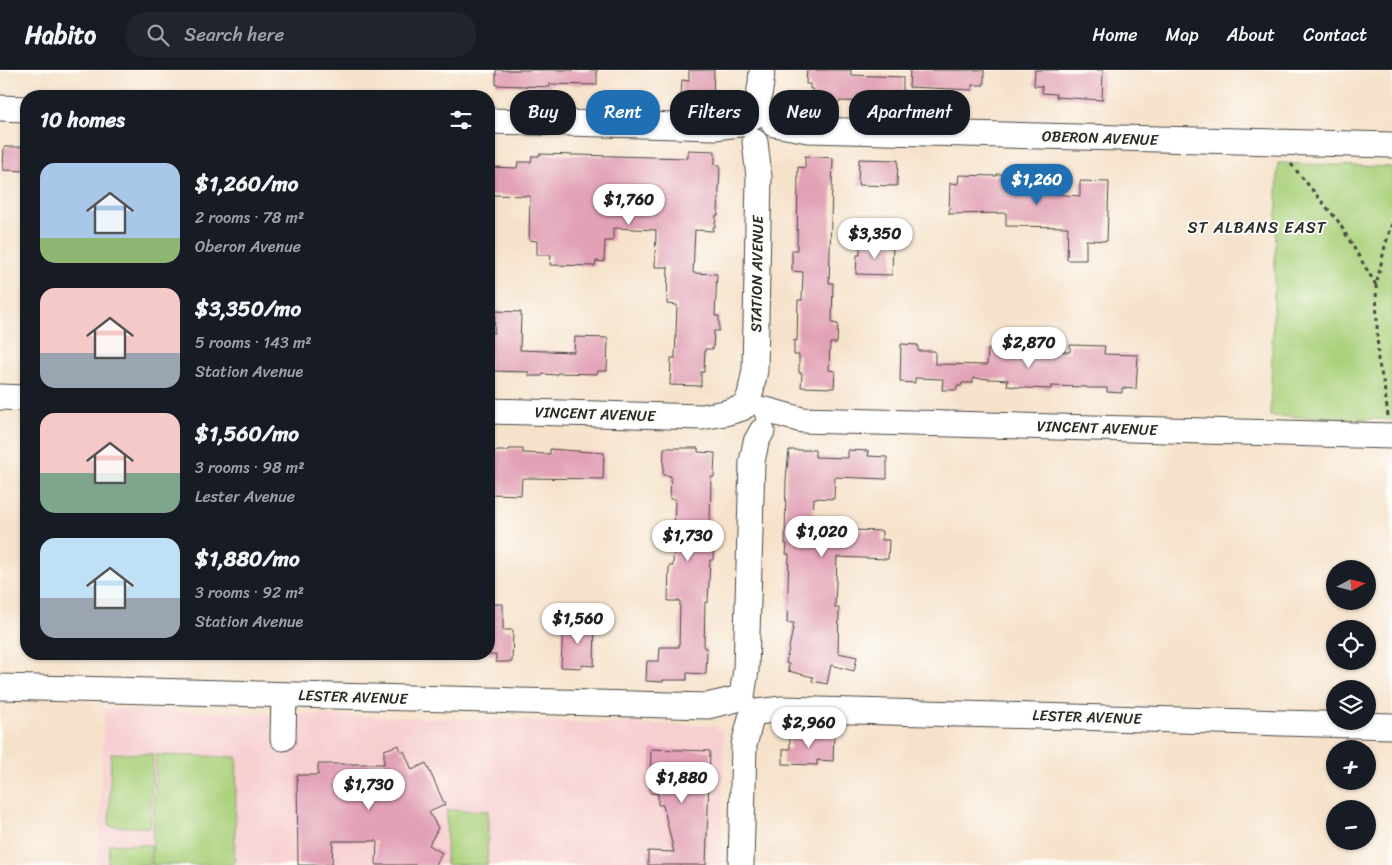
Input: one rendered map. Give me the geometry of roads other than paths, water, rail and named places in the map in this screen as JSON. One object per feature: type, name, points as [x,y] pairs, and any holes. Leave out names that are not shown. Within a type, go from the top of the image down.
[{"type":"street","name":"STATION AVENUE","points":[[741,865],[753,418],[758,392],[754,370],[762,76]]},
{"type":"street","points":[[0,108],[20,109]]},
{"type":"street","name":"OBERON AVENUE","points":[[495,121],[1392,145]]},
{"type":"street","points":[[0,397],[20,398]]},
{"type":"street","name":"VINCENT AVENUE","points":[[495,411],[702,417],[725,413],[753,418],[802,420],[1390,427]]},
{"type":"street","name":"LESTER AVENUE","points":[[0,688],[1392,726]]},
{"type":"street","points":[[283,738],[284,695]]},
{"type":"district","name":"ST ALBANS EAST","points":[[1257,227]]}]
